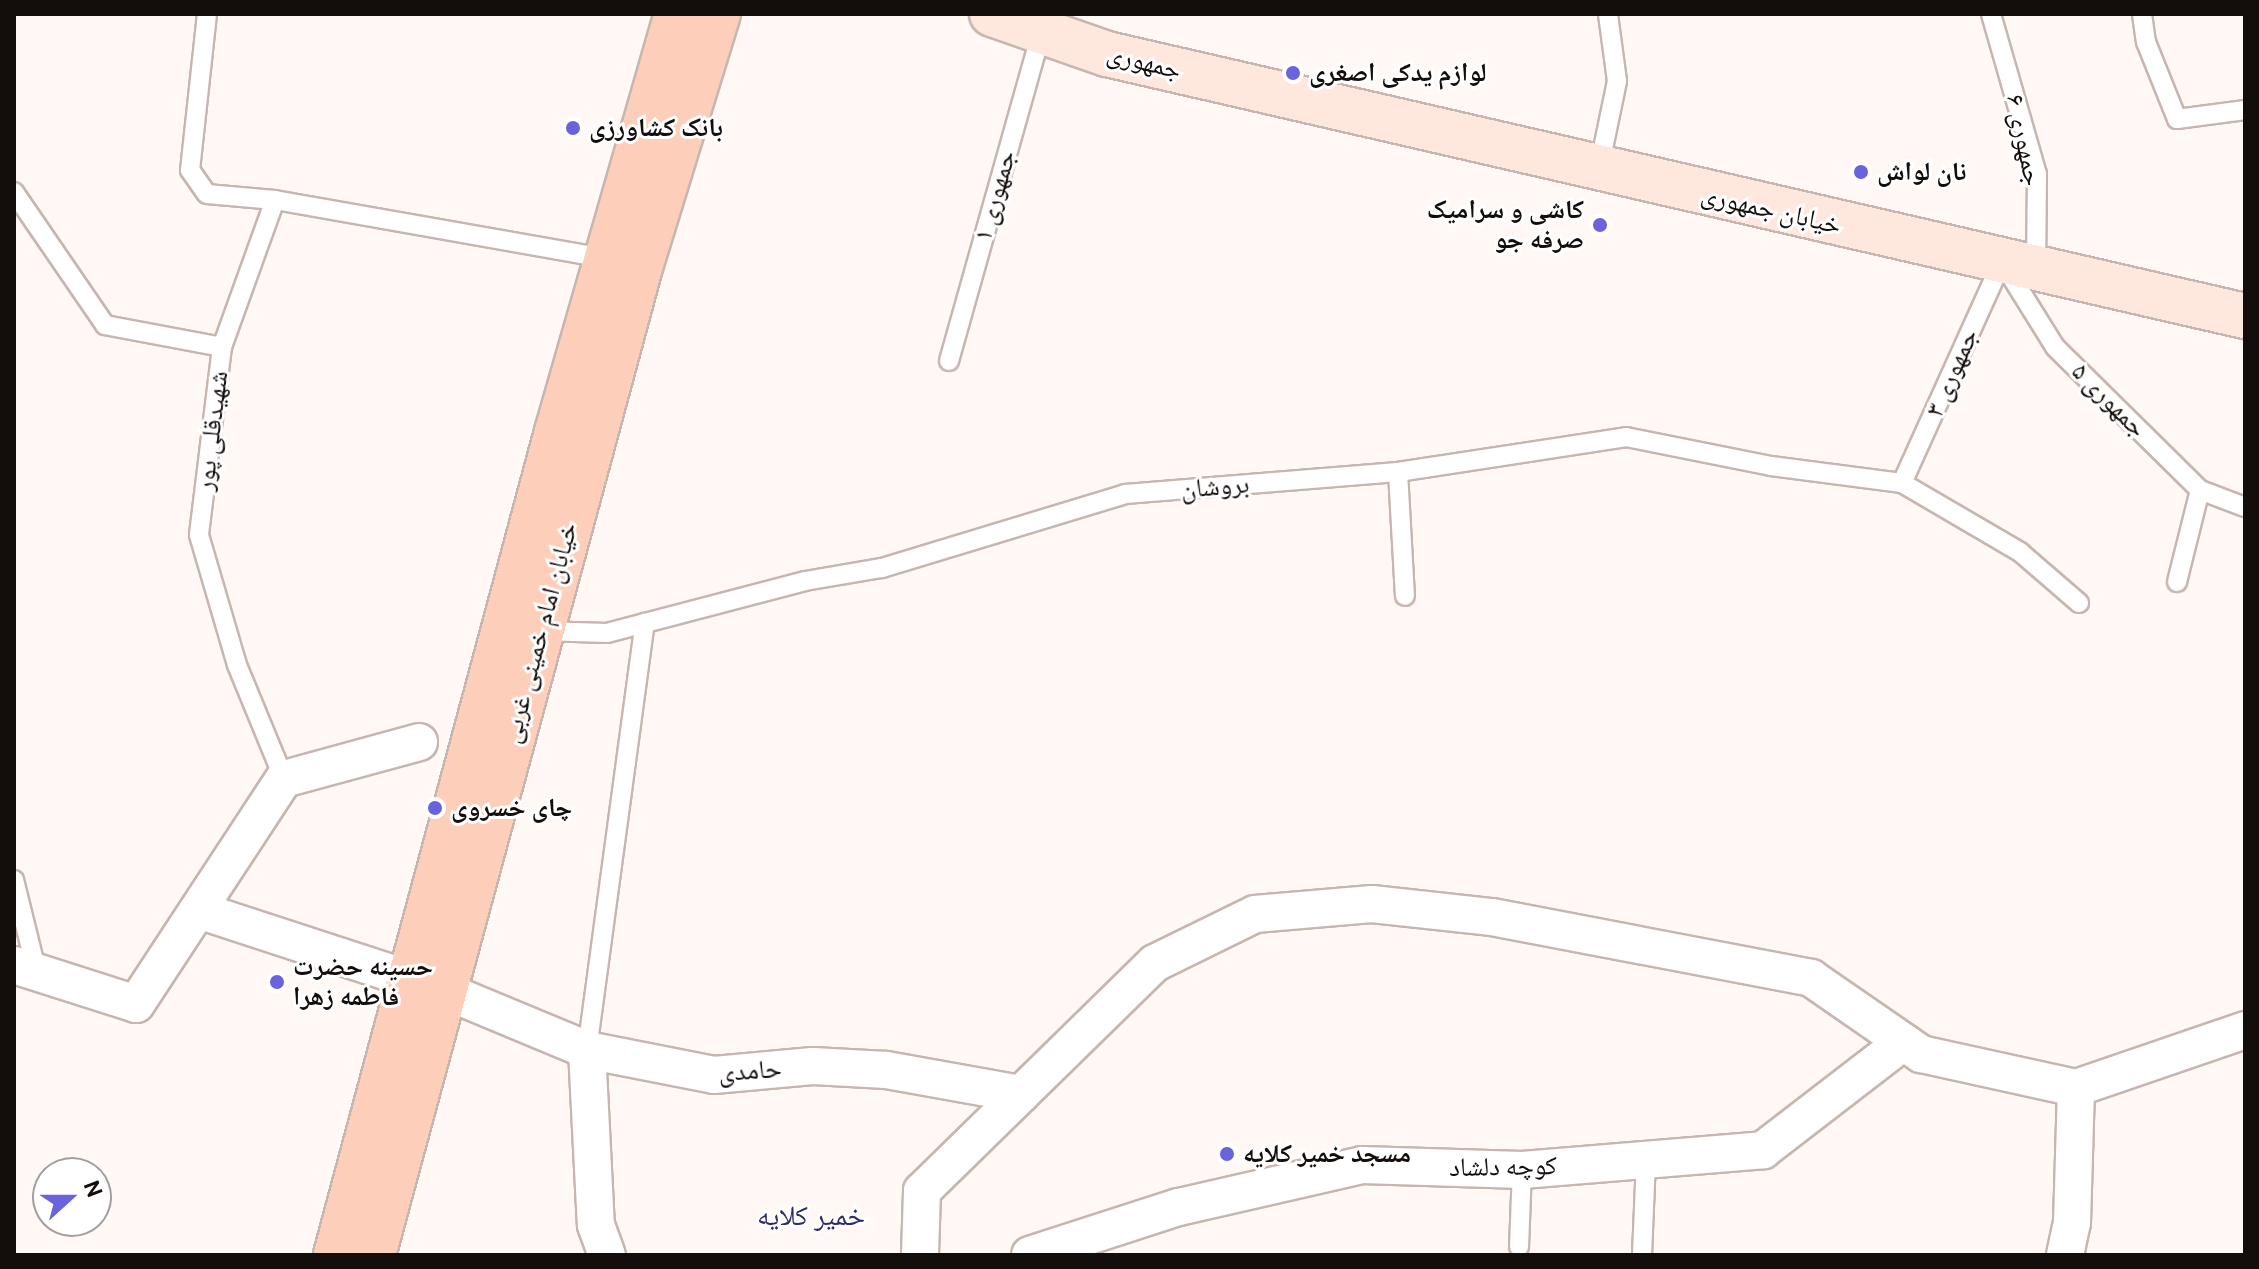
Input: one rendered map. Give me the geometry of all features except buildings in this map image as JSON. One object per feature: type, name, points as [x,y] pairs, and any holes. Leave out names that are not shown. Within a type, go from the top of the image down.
[{"type":"main road","name":"خیابان امام خمینی غربی","points":[[336,1255],[426,985],[623,263],[677,14]]},
{"type":"main road","name":"خیابان امام خمینی غربی","points":[[623,263],[718,14]]},
{"type":"main road","name":"جمهوری","points":[[998,15],[1107,54],[1299,98]]},
{"type":"main road","name":"خیابان جمهوری","points":[[1299,98],[1599,171],[2245,316]]},
{"type":"main road","name":"خیابان امام خمینی غربی","points":[[373,1255],[426,985]]},
{"type":"street","points":[[25,967],[136,1004],[284,779],[419,742]]},
{"type":"street","points":[[920,1255],[922,1191],[1155,963],[1255,914],[1372,904],[1492,917],[1811,978],[1921,1054],[2076,1088],[2245,1030]]},
{"type":"street","name":"حامدی","points":[[198,910],[426,985],[587,1050],[714,1075],[813,1066],[886,1070],[1021,1094]]},
{"type":"street","name":"کوچه دلشاد","points":[[1030,1255],[1179,1207],[1362,1165],[1522,1170],[1763,1150],[1903,1042]]},
{"type":"street","points":[[587,1050],[596,1225],[607,1255]]},
{"type":"street","points":[[2065,1255],[2072,1223],[2076,1088]]},
{"type":"lane","points":[[207,14],[190,170],[207,194],[275,200],[623,263]]},
{"type":"lane","points":[[1599,171],[1617,81],[1608,14]]},
{"type":"lane","name":"جمهوری ۶","points":[[1991,14],[2037,174],[2019,266]]},
{"type":"lane","points":[[2142,14],[2146,42],[2177,119],[2245,110]]},
{"type":"lane","name":"جمهوری ۱","points":[[949,361],[1042,31]]},
{"type":"lane","name":"شهیدقلی پور","points":[[14,192],[20,210],[105,325],[222,347],[199,535],[237,665],[284,779]]},
{"type":"lane","points":[[222,347],[275,200]]},
{"type":"lane","name":"جمهوری ۳","points":[[1902,483],[2019,266]]},
{"type":"lane","name":"جمهوری ۵","points":[[2019,266],[2055,347],[2200,490],[2245,507]]},
{"type":"lane","name":"بروشان","points":[[523,626],[607,633],[805,581],[882,568],[1125,494],[1398,472],[1626,437],[1771,466],[1902,483]]},
{"type":"lane","points":[[1398,472],[1405,596]]},
{"type":"lane","points":[[1902,483],[2020,552],[2079,603]]},
{"type":"lane","points":[[2177,582],[2200,490]]},
{"type":"lane","points":[[587,1050],[645,623]]},
{"type":"lane","points":[[14,880],[25,967]]},
{"type":"lane","points":[[1642,1255],[1646,1160]]},
{"type":"lane","points":[[1519,1247],[1522,1170]]},
{"type":"place","name":"لوازم یدکی اصغری","points":[[1293,73]]},
{"type":"place","name":"بانک کشاورزی","points":[[573,128]]},
{"type":"place","name":"نان لواش","points":[[1861,172]]},
{"type":"place","name":"کاشی و سرامیک صرفه جو","points":[[1600,225]]},
{"type":"place","name":"چای خسروی","points":[[435,808]]},
{"type":"place","name":"حسینه حضرت فاطمه زهرا","points":[[277,982]]},
{"type":"place","name":"مسجد خمیر کلایه","points":[[1227,1154]]},
{"type":"district","name":"خمیر کلایه","points":[[811,1215]]}]
